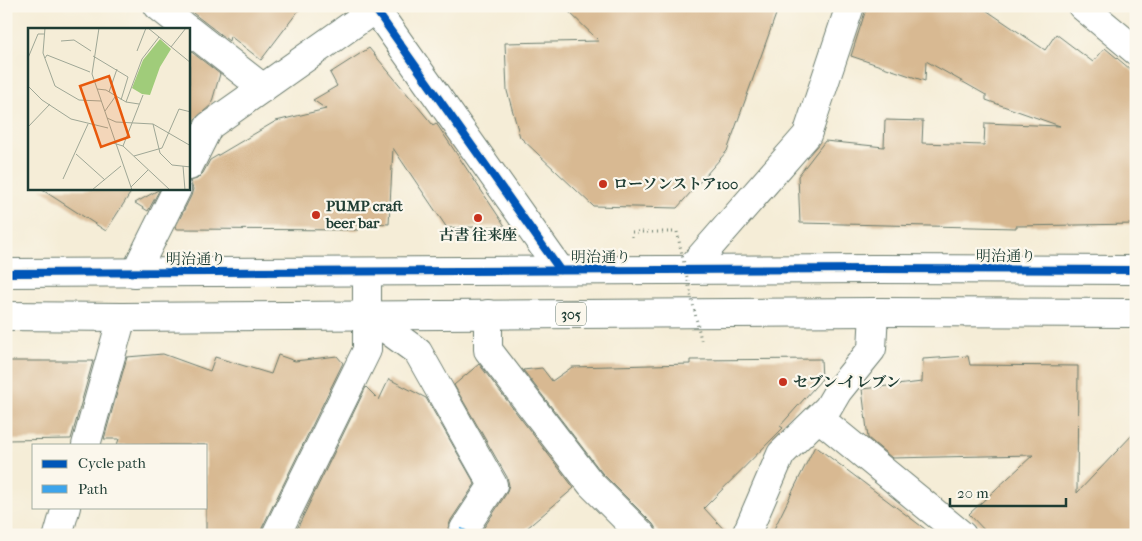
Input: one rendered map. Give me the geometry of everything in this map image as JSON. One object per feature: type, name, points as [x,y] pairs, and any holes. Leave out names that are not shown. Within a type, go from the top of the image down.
[{"type":"main road","points":[[158,6],[186,28]]},
{"type":"main road","points":[[690,270],[807,135],[850,6]]},
{"type":"main road","points":[[1082,6],[1136,51]]},
{"type":"main road","points":[[190,164],[208,126],[377,8],[560,270]]},
{"type":"main road","points":[[190,32],[263,88]]},
{"type":"main road","points":[[135,273],[177,190]]},
{"type":"main road","name":"明治通り","points":[[6,273],[560,270],[1136,270]]},
{"type":"main road","points":[[276,535],[367,350],[367,272]]},
{"type":"main road","points":[[746,535],[781,454],[828,408],[838,391],[872,349],[874,312]]},
{"type":"main road","name":"305","points":[[6,316],[122,317],[874,312],[1136,313]]},
{"type":"main road","points":[[488,314],[488,350],[591,484],[642,535]]},
{"type":"main road","points":[[367,315],[418,352],[493,485],[464,529]]},
{"type":"main road","points":[[86,444],[122,317]]},
{"type":"main road","points":[[819,418],[962,535]]},
{"type":"main road","points":[[58,535],[66,508]]},
{"type":"path","points":[[677,232],[701,340]]},
{"type":"building","points":[[189,6],[302,6],[261,60],[230,36],[229,41],[189,10]]},
{"type":"building","points":[[563,6],[779,6],[727,151],[677,208],[593,206],[520,137],[507,91],[505,43],[599,41]]},
{"type":"building","points":[[867,6],[980,6],[1045,50],[1056,34],[1093,62],[1105,48],[1136,74],[1136,224],[1016,226],[1016,228],[800,223],[798,176],[825,141],[884,147],[885,120],[923,121],[922,143],[984,145],[985,123],[1060,126],[986,100],[986,95],[926,61],[925,81],[851,56]]},
{"type":"building","points":[[369,48],[433,125],[436,123],[505,226],[447,228],[393,148],[389,224],[355,222],[359,230],[175,228],[191,196],[193,189],[190,181],[197,179],[203,173],[210,160],[276,121],[326,109],[313,100],[337,86],[330,73]]},
{"type":"building","points":[[190,51],[220,74],[211,105],[195,119],[190,130]]},
{"type":"building","points":[[43,190],[132,190],[106,231]]},
{"type":"building","points":[[158,190],[159,190],[148,211],[135,203]]},
{"type":"building","points":[[163,354],[210,371],[215,357],[271,374],[278,355],[295,361],[337,356],[343,363],[262,528],[261,535],[206,535],[208,444],[117,444],[119,439],[104,439],[127,357]]},
{"type":"building","points":[[968,356],[970,365],[1078,366],[1077,493],[1136,431],[1136,535],[989,535],[969,514],[1033,455],[892,458],[868,438],[862,389],[922,382],[923,359]]},
{"type":"building","points":[[821,359],[822,379],[780,426],[783,428],[704,508],[729,535],[660,535],[653,524],[602,473],[523,370],[542,368],[552,381],[572,367],[690,364],[690,360]]},
{"type":"building","points":[[6,361],[93,361],[71,439],[6,440]]},
{"type":"building","points":[[479,364],[574,488],[519,535],[479,535],[506,494],[509,485],[507,477],[454,385]]},
{"type":"building","points":[[389,379],[426,398],[475,484],[451,520],[448,528],[450,535],[294,535],[366,387],[379,400]]},
{"type":"building","points":[[815,446],[933,535],[771,535]]},
{"type":"marked path","points":[[461,535],[464,529]]},
{"type":"cycle path","points":[[376,10],[560,270]]},
{"type":"cycle path","points":[[6,273],[878,269],[1136,270]]},
{"type":"place","name":"ローソンストア100","points":[[603,184]]},
{"type":"place","name":"PUMP craft beer bar","points":[[316,215]]},
{"type":"place","name":"古書 往来座","points":[[478,218]]},
{"type":"place","name":"セブン-イレブン","points":[[783,382]]}]
